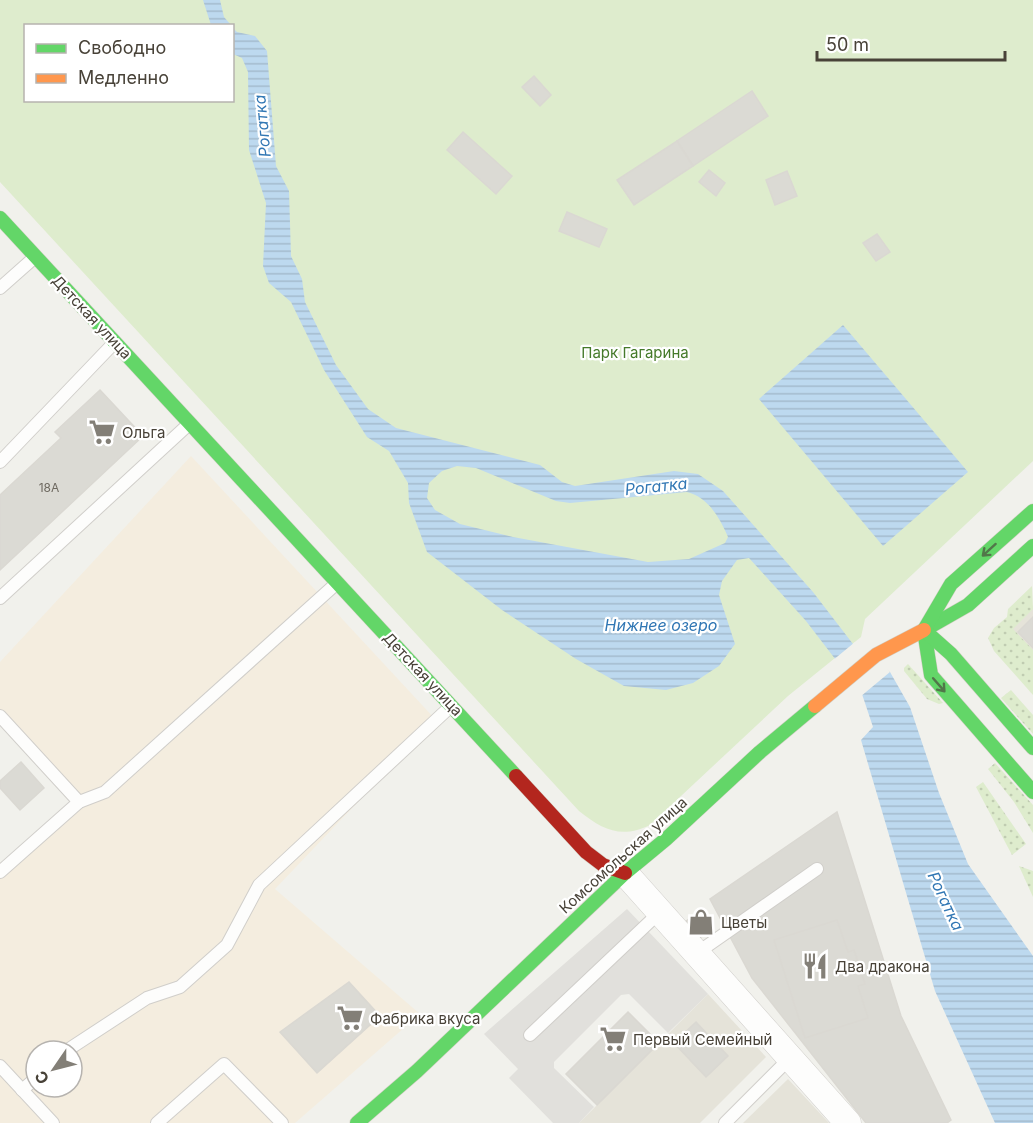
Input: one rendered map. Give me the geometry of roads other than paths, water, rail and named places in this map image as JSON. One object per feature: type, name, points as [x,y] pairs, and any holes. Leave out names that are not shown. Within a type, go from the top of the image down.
[{"type":"street","name":"Детская улица","points":[[0,218],[586,852],[603,865],[625,873],[848,1123]]},
{"type":"street","points":[[1033,511],[951,584],[924,630],[931,675],[1033,792]]},
{"type":"street","name":"Комсомольская улица","points":[[357,1123],[417,1071],[625,873],[836,688],[876,655],[968,605],[1033,546]]},
{"type":"street","points":[[924,630],[951,654],[1033,748]]},
{"type":"lane","points":[[0,288],[36,256]]},
{"type":"lane","points":[[0,462],[115,342]]},
{"type":"lane","points":[[0,598],[190,423]]},
{"type":"lane","points":[[0,872],[80,802],[105,792],[338,582]]},
{"type":"lane","points":[[84,1039],[147,998],[180,987],[220,952],[227,945],[259,885],[452,705]]},
{"type":"lane","points":[[0,716],[80,802]]},
{"type":"lane","points":[[697,953],[817,869]]},
{"type":"lane","points":[[530,1035],[660,912]]},
{"type":"lane","points":[[725,1123],[790,1058]]},
{"type":"lane","points":[[157,1123],[224,1064],[282,1123]]},
{"type":"lane","points":[[0,1066],[52,1123]]},
{"type":"water","points":[[203,0],[220,0],[224,17],[230,24],[211,24]]},
{"type":"water","points":[[234,29],[237,32],[255,36],[267,51],[276,166],[289,191],[291,256],[302,279],[305,302],[336,365],[368,409],[396,428],[540,465],[562,482],[575,486],[674,471],[698,474],[723,491],[813,592],[853,644],[890,672],[910,707],[939,793],[968,864],[1033,956],[1033,1123],[995,1123],[935,991],[861,740],[873,727],[862,694],[806,621],[749,558],[737,560],[722,581],[719,595],[735,644],[719,666],[693,683],[666,690],[624,686],[576,659],[502,610],[427,552],[409,503],[408,483],[389,451],[367,437],[324,370],[291,302],[269,283],[263,266],[266,203],[249,150],[248,72],[242,58],[234,54]],"holes":[[[457,466],[476,468],[556,501],[570,503],[687,492],[707,503],[728,537],[725,543],[689,559],[648,562],[513,537],[460,524],[435,510],[427,498],[429,483],[442,471]]]},
{"type":"water","points":[[843,325],[968,472],[883,546],[759,399]]},
{"type":"place","name":"Ольга","points":[[102,432]]},
{"type":"place","name":"Цветы","points":[[701,922]]},
{"type":"place","name":"Два дракона","points":[[815,966]]},
{"type":"place","name":"Фабрика вкуса","points":[[350,1018]]},
{"type":"place","name":"Первый Семейный","points":[[613,1039]]},
{"type":"water label","name":"Рогатка","points":[[262,126]]},
{"type":"water label","name":"Рогатка","points":[[656,486]]},
{"type":"water label","name":"Нижнее озеро","points":[[661,625]]},
{"type":"water label","name":"Рогатка","points":[[946,901]]},
{"type":"park label","name":"Парк Гагарина","points":[[635,352]]}]
